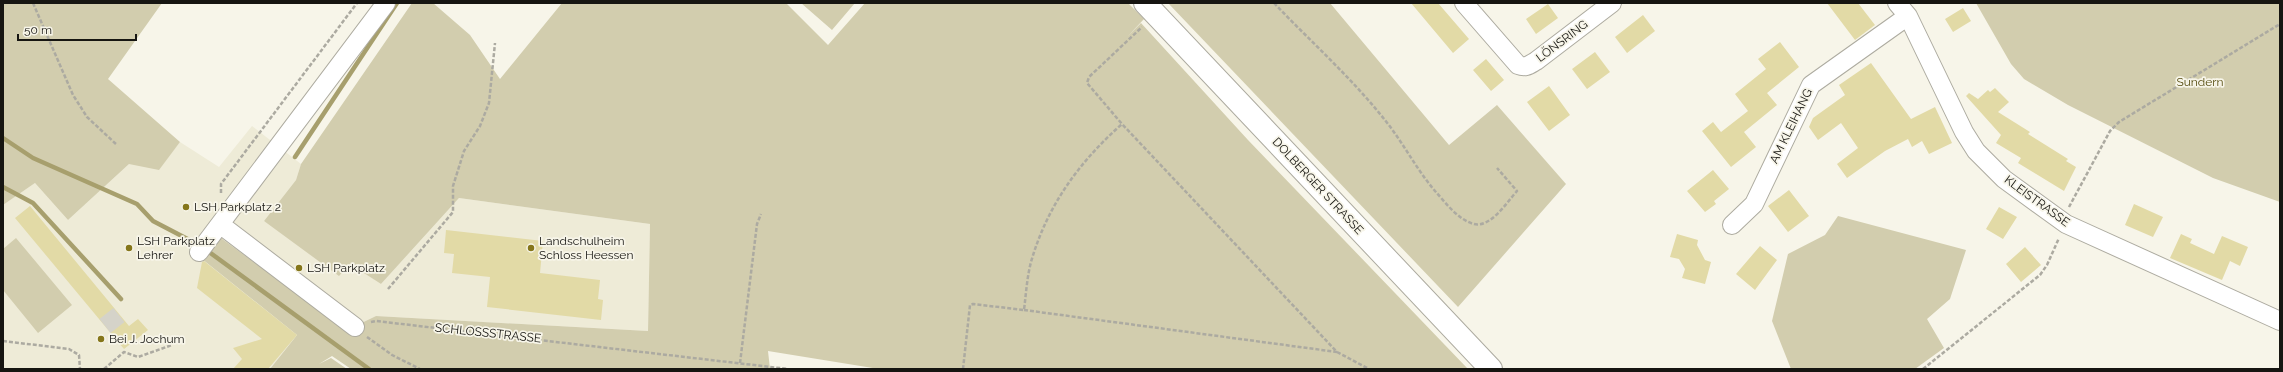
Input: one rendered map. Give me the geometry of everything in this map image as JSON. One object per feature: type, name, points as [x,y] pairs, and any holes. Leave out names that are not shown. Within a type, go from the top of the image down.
[{"type":"main road","name":"DOLBERGER STRASSE","points":[[1151,9],[1491,369]]},
{"type":"street","points":[[204,246],[222,224],[386,3]]},
{"type":"street","name":"LÖNSRING","points":[[1464,3],[1518,65],[1522,67],[1527,67],[1536,61],[1612,3]]},
{"type":"street","name":"KLEISTRASSE","points":[[1902,9],[1964,132],[1976,151],[2004,179],[2064,223],[2280,321]]},
{"type":"street","name":"AM KLEIHANG","points":[[1732,225],[1754,204],[1811,85],[1902,9]]},
{"type":"street","points":[[222,224],[354,326]]},
{"type":"path","points":[[33,3],[73,95],[94,124],[117,145]]},
{"type":"path","points":[[222,224],[221,184],[357,3]]},
{"type":"path","points":[[1274,3],[1368,101],[1388,125],[1428,183],[1460,217],[1473,224],[1481,225],[1490,220],[1517,191],[1497,168]]},
{"type":"path","points":[[1151,9],[1089,77],[1087,83],[1090,89],[1337,352],[1369,369]]},
{"type":"path","points":[[1923,369],[2040,275],[2047,265],[2088,170],[2110,131],[2115,126],[2127,116],[2280,24]]},
{"type":"path","points":[[388,289],[453,212],[453,186],[464,151],[480,126],[489,103],[495,43]]},
{"type":"path","points":[[1024,310],[1031,262],[1056,199],[1081,165],[1122,124]]},
{"type":"path","points":[[740,363],[757,224],[761,214]]},
{"type":"path","points":[[963,369],[970,305],[973,304],[1337,352]]},
{"type":"path","name":"SCHLOSSSTRASSE","points":[[354,326],[376,321],[788,369]]},
{"type":"path","points":[[354,326],[392,355],[420,369]]},
{"type":"path","points":[[3,341],[69,349],[79,355],[80,369]]},
{"type":"path","points":[[104,369],[124,352],[138,357],[172,345]]},
{"type":"shaded area","name":"Landschulheim Schloss Heessen","points":[[252,126],[301,164],[296,180],[264,221],[350,263],[381,284],[459,198],[650,224],[648,331],[376,316],[347,330],[202,259],[297,335],[270,369],[3,369],[3,205],[35,183],[68,220],[129,164],[171,153],[180,142],[219,167]]},
{"type":"green space","points":[[3,3],[162,3],[108,79],[180,142],[159,170],[129,164],[68,220],[35,183],[3,205]]},
{"type":"green space","points":[[412,3],[433,3],[470,35],[500,79],[562,3],[786,3],[828,45],[865,3],[1128,3],[1144,19],[1128,36],[1141,23],[1248,140],[1468,369],[879,369],[768,351],[770,369],[351,369],[332,356],[319,364],[331,358],[347,369],[270,369],[297,335],[202,259],[218,236],[347,330],[376,316],[648,331],[650,224],[459,198],[381,284],[350,264],[339,276],[264,221],[296,180],[301,164]]},
{"type":"green space","points":[[801,3],[855,3],[832,30]]},
{"type":"green space","points":[[1168,3],[1330,3],[1449,145],[1497,105],[1566,184],[1458,307]]},
{"type":"green space","name":"Sundern","points":[[1976,3],[2280,3],[2280,202],[2213,178],[2068,105],[2024,79],[2011,64]]},
{"type":"green space","points":[[1838,216],[1966,250],[1950,299],[1927,319],[1944,348],[1915,369],[1791,369],[1772,321],[1788,254],[1825,235]]},
{"type":"green space","points":[[16,238],[72,305],[38,333],[3,290],[3,249]]},
{"type":"building","points":[[1411,3],[1438,3],[1469,39],[1453,53]]},
{"type":"building","points":[[1827,3],[1858,3],[1875,25],[1855,40]]},
{"type":"building","points":[[1548,4],[1558,18],[1536,34],[1526,19]]},
{"type":"building","points":[[1963,8],[1971,21],[1953,32],[1945,19]]},
{"type":"building","points":[[1643,15],[1655,31],[1627,53],[1615,37]]},
{"type":"building","points":[[1780,42],[1799,67],[1767,93],[1777,105],[1744,132],[1756,147],[1731,167],[1702,131],[1713,122],[1721,132],[1748,111],[1735,94],[1766,69],[1758,59]]},
{"type":"building","points":[[1595,52],[1610,72],[1587,89],[1572,69]]},
{"type":"building","points":[[1486,59],[1504,80],[1491,91],[1473,70]]},
{"type":"building","points":[[1871,63],[1911,119],[1935,107],[1952,143],[1929,154],[1922,141],[1912,147],[1908,139],[1885,151],[1847,178],[1837,164],[1858,148],[1841,123],[1818,140],[1809,127],[1813,118],[1845,95],[1839,85]]},
{"type":"building","points":[[1549,86],[1570,115],[1549,131],[1527,102]]},
{"type":"building","points":[[1995,88],[2009,102],[1998,112],[2030,132],[2028,134],[2068,159],[2066,161],[2076,167],[2064,191],[2018,163],[2021,158],[1996,143],[2001,135],[1966,96],[1969,93],[1978,99],[1988,90],[1990,92]]},
{"type":"building","points":[[1713,170],[1729,189],[1714,201],[1716,204],[1705,212],[1687,191]]},
{"type":"building","points":[[1789,190],[1809,216],[1788,232],[1768,206]]},
{"type":"building","points":[[2134,204],[2163,217],[2153,237],[2125,225]]},
{"type":"building","points":[[30,206],[129,326],[138,319],[148,330],[124,349],[15,218]]},
{"type":"building","points":[[1999,207],[2017,217],[2003,239],[1986,229]]},
{"type":"building","points":[[446,230],[543,241],[540,273],[600,280],[598,299],[603,300],[601,320],[487,307],[490,277],[452,273],[454,254],[444,253]]},
{"type":"building","points":[[1677,234],[1698,240],[1697,245],[1705,260],[1711,262],[1705,284],[1682,278],[1685,269],[1679,259],[1670,257]]},
{"type":"building","points":[[2181,234],[2192,239],[2190,243],[2214,254],[2222,236],[2248,247],[2240,266],[2230,261],[2222,280],[2170,258]]},
{"type":"building","points":[[1760,246],[1777,260],[1755,290],[1736,274]]},
{"type":"building","points":[[2025,247],[2041,265],[2021,282],[2006,264]]},
{"type":"building","points":[[204,261],[297,335],[268,369],[233,369],[242,359],[233,348],[262,339],[197,288],[202,262]]},
{"type":"waterway","points":[[295,157],[397,3]]},
{"type":"waterway","points":[[3,138],[33,158],[137,204],[153,221],[199,245]]},
{"type":"waterway","points":[[3,187],[33,203],[121,299]]},
{"type":"waterway","points":[[205,249],[369,369]]},
{"type":"tunnel","points":[[105,326],[119,315]]},
{"type":"place","name":"LSH Parkplatz 2","points":[[186,207]]},
{"type":"place","name":"LSH Parkplatz Lehrer","points":[[129,248]]},
{"type":"place","name":"Landschulheim Schloss Heessen","points":[[531,248]]},
{"type":"place","name":"LSH Parkplatz","points":[[299,268]]},
{"type":"place","name":"Bei J. Jochum","points":[[101,339]]}]
